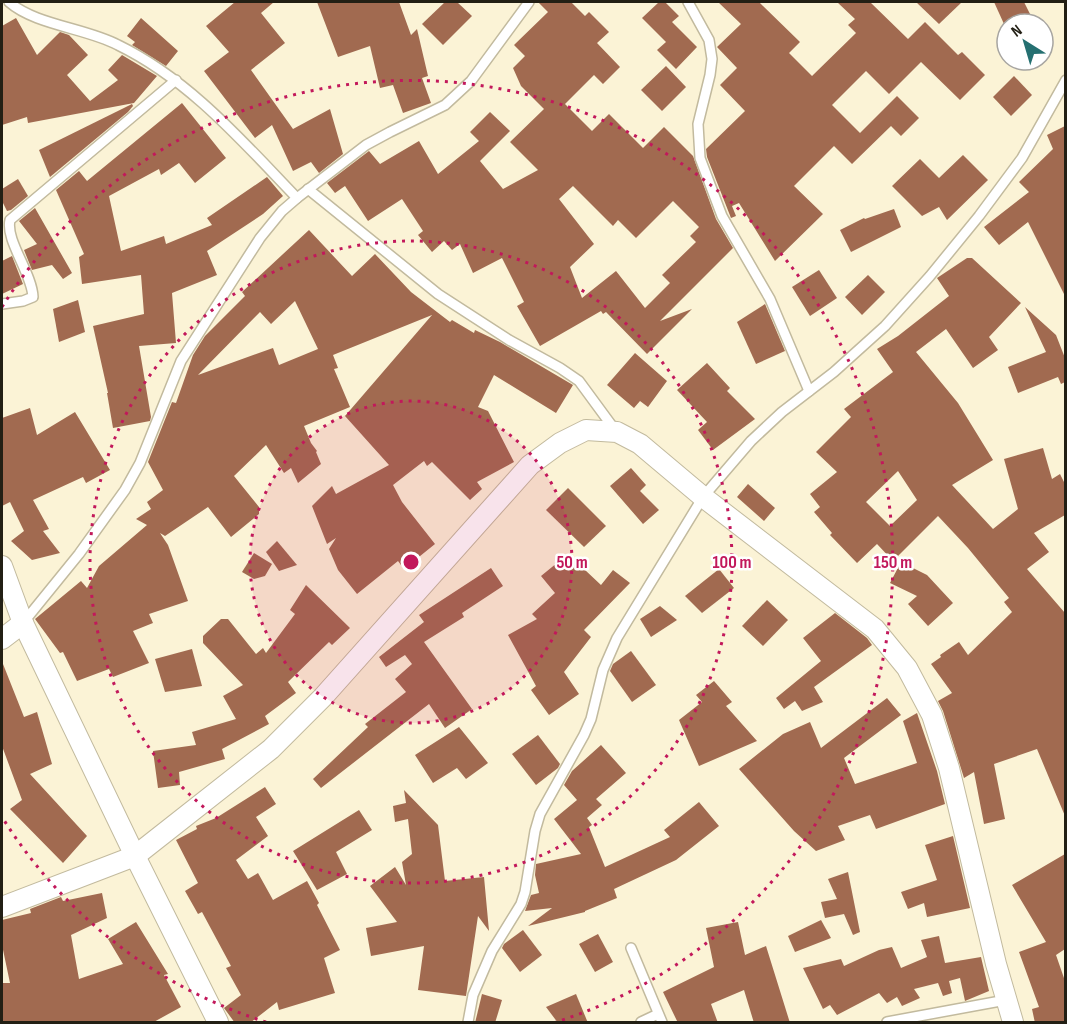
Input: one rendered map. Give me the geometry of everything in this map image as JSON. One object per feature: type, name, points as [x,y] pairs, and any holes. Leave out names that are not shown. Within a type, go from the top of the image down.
[{"type":"street","points":[[2,908],[135,856],[271,749],[322,697],[530,465],[560,443],[586,430],[617,432],[640,444],[703,497],[875,629],[907,668],[932,715],[949,768],[1013,1023]]},
{"type":"street","points":[[2,566],[23,623],[218,1023]]},
{"type":"street","points":[[2,639],[23,623]]},
{"type":"lane","points":[[9,2],[33,16],[119,45],[176,80],[221,120],[297,198]]},
{"type":"lane","points":[[23,623],[79,554],[124,490],[140,463],[181,361],[193,338],[260,238],[282,211],[366,145],[446,105],[471,81],[529,2]]},
{"type":"lane","points":[[688,2],[710,40],[712,59],[698,124],[700,158],[722,216],[770,298],[809,391]]},
{"type":"lane","points":[[2,304],[23,302],[33,297],[32,286],[10,232],[10,220],[176,80]]},
{"type":"lane","points":[[468,1023],[474,995],[492,951],[521,904],[540,814],[591,719],[603,670],[617,638],[703,497],[751,441],[782,412],[885,326],[930,276],[1022,158],[1065,80]]},
{"type":"lane","points":[[308,189],[438,294],[509,340],[579,381],[617,432]]},
{"type":"lane","points":[[631,948],[660,1018],[641,1023]]},
{"type":"lane","points":[[887,1023],[1006,1000]]},
{"type":"building","points":[[235,2],[274,2],[261,13],[285,43],[251,70],[293,129],[330,109],[343,154],[319,173],[311,162],[293,171],[272,125],[255,138],[204,71],[229,52],[206,26]]},
{"type":"building","points":[[317,2],[399,2],[411,35],[417,29],[428,76],[422,78],[431,103],[403,113],[393,85],[380,88],[370,46],[338,57]]},
{"type":"building","points":[[445,2],[457,2],[472,16],[443,45],[422,24]]},
{"type":"building","points":[[538,2],[571,2],[585,16],[589,12],[609,32],[597,43],[620,67],[603,84],[594,75],[565,104],[592,131],[609,114],[643,148],[664,127],[693,156],[716,219],[733,248],[660,321],[692,309],[647,354],[606,312],[603,314],[601,311],[540,346],[517,306],[524,302],[502,258],[473,273],[460,244],[452,250],[444,241],[432,252],[418,235],[423,231],[402,199],[368,221],[345,186],[335,193],[327,183],[369,151],[380,164],[419,141],[438,174],[479,141],[470,132],[490,112],[510,131],[480,161],[503,189],[538,170],[510,142],[544,109],[521,86],[513,68],[525,56],[514,45],[548,12]],"holes":[[[573,186],[613,226],[618,220],[636,238],[673,201],[699,227],[690,236],[696,242],[662,275],[670,283],[645,308],[616,271],[582,298],[570,267],[594,244],[559,199]]]},
{"type":"building","points":[[659,2],[665,2],[679,16],[672,22],[697,47],[676,69],[657,50],[666,42],[642,18]]},
{"type":"building","points":[[718,2],[759,2],[800,42],[789,53],[812,76],[856,33],[848,25],[855,19],[837,2],[870,2],[908,39],[925,22],[958,55],[962,52],[985,75],[960,100],[921,62],[889,94],[866,71],[832,105],[860,133],[897,96],[919,118],[901,136],[891,126],[852,164],[834,146],[794,186],[823,214],[775,261],[739,203],[732,206],[736,216],[731,218],[707,157],[706,149],[745,111],[720,85],[737,68],[717,47],[741,24]]},
{"type":"building","points":[[916,2],[962,2],[939,24]]},
{"type":"building","points":[[994,2],[1024,2],[1029,12],[999,12]]},
{"type":"building","points":[[16,18],[37,55],[60,32],[69,35],[88,55],[67,75],[90,101],[118,80],[108,70],[122,55],[157,76],[134,103],[28,123],[27,117],[2,125],[2,26]]},
{"type":"building","points":[[141,18],[178,51],[166,66],[132,45],[135,42],[127,36]]},
{"type":"building","points":[[666,66],[686,87],[662,111],[641,90]]},
{"type":"building","points":[[1014,76],[1032,95],[1011,116],[993,97]]},
{"type":"building","points":[[182,103],[226,158],[195,183],[179,163],[161,175],[159,169],[109,196],[121,251],[164,236],[166,244],[212,225],[207,218],[267,177],[283,196],[263,214],[207,251],[217,275],[172,293],[176,343],[139,346],[150,421],[113,428],[108,393],[93,326],[144,314],[141,275],[82,284],[79,257],[84,254],[56,190],[79,171],[87,181]]},
{"type":"building","points":[[132,104],[128,112],[50,177],[39,150]]},
{"type":"building","points":[[1065,126],[1065,296],[1028,222],[999,245],[984,227],[1029,192],[1019,182],[1053,149],[1047,135]]},
{"type":"building","points":[[963,155],[988,180],[947,220],[939,207],[922,216],[892,186],[920,159],[939,178]]},
{"type":"building","points":[[18,179],[28,196],[7,211],[2,201],[2,189]]},
{"type":"building","points":[[35,208],[72,273],[63,279],[52,265],[32,270],[24,250],[37,244],[19,221]]},
{"type":"building","points":[[894,209],[901,227],[851,252],[840,230],[864,218]]},
{"type":"building","points":[[309,230],[352,276],[375,254],[411,292],[450,322],[452,320],[474,333],[475,330],[500,342],[573,385],[556,413],[494,375],[478,407],[488,411],[514,462],[477,482],[482,489],[470,500],[432,462],[427,466],[424,461],[393,485],[402,502],[435,544],[404,569],[398,561],[357,594],[338,570],[329,549],[336,538],[327,544],[312,506],[332,486],[336,494],[389,465],[345,416],[432,315],[333,355],[338,368],[334,369],[350,407],[304,426],[321,464],[298,483],[291,468],[284,473],[266,445],[234,476],[259,507],[259,514],[231,537],[208,507],[165,536],[160,533],[168,545],[188,601],[149,614],[153,623],[133,631],[149,663],[113,677],[109,669],[77,681],[63,652],[60,653],[35,619],[81,581],[87,588],[99,566],[147,525],[136,519],[151,509],[147,502],[163,490],[148,462],[172,402],[176,403],[193,355],[205,336],[245,296],[242,292]],"holes":[[[295,301],[318,349],[279,365],[273,348],[198,375],[260,312],[271,324]]]},
{"type":"building","points":[[12,256],[23,284],[2,294],[2,261]]},
{"type":"building","points":[[967,258],[972,258],[1021,303],[989,337],[998,350],[973,368],[946,329],[916,352],[958,403],[993,460],[952,485],[993,529],[1018,509],[1004,459],[1043,448],[1052,479],[1060,474],[1065,484],[1065,515],[1034,533],[1049,552],[1027,569],[1065,613],[1065,816],[1037,749],[994,764],[1005,819],[984,824],[974,772],[964,778],[938,701],[952,693],[931,664],[959,642],[968,655],[1012,612],[1004,602],[1009,598],[968,548],[938,516],[893,561],[877,544],[857,563],[830,535],[832,533],[814,512],[820,507],[810,494],[837,472],[816,452],[851,417],[844,409],[893,372],[877,349],[898,336],[949,296],[937,278]],"holes":[[[898,471],[917,500],[890,526],[866,502]]]},
{"type":"building","points":[[819,270],[837,298],[810,316],[792,287]]},
{"type":"building","points":[[868,275],[885,292],[862,315],[845,297]]},
{"type":"building","points":[[78,300],[85,332],[59,342],[53,309]]},
{"type":"building","points":[[765,304],[785,351],[756,364],[737,322]]},
{"type":"building","points":[[1025,307],[1056,335],[1065,358],[1065,382],[1061,384],[1058,377],[1018,393],[1008,367],[1046,352]]},
{"type":"building","points":[[635,353],[667,381],[648,407],[640,401],[634,408],[607,385]]},
{"type":"building","points":[[707,363],[730,388],[727,391],[755,419],[713,450],[698,430],[707,422],[677,390]]},
{"type":"building","points":[[30,408],[37,435],[75,412],[110,470],[86,483],[83,477],[33,500],[49,529],[43,531],[60,553],[32,560],[11,541],[24,531],[10,502],[2,506],[2,418]]},
{"type":"building","points":[[631,468],[646,485],[640,491],[659,510],[643,524],[610,486]]},
{"type":"building","points":[[748,484],[775,508],[764,521],[737,497]]},
{"type":"building","points":[[568,488],[606,526],[584,547],[546,510]]},
{"type":"building","points":[[277,541],[297,565],[279,571],[266,552]]},
{"type":"building","points":[[254,553],[272,564],[265,576],[254,579],[242,572]]},
{"type":"building","points":[[568,554],[601,585],[613,570],[630,583],[584,630],[591,637],[564,672],[579,694],[549,715],[531,690],[536,686],[508,635],[537,619],[532,614],[555,593],[541,576]]},
{"type":"building","points":[[901,562],[927,575],[953,603],[928,626],[908,604],[917,596],[890,583]]},
{"type":"building","points":[[491,568],[503,586],[462,613],[464,617],[424,642],[472,709],[445,728],[429,704],[321,788],[313,779],[368,727],[365,724],[406,692],[395,679],[412,664],[405,655],[386,667],[379,657],[424,622],[419,615]]},
{"type":"building","points":[[719,569],[734,588],[702,613],[685,596]]},
{"type":"building","points":[[306,585],[350,628],[332,645],[329,642],[288,682],[296,693],[265,716],[269,724],[222,749],[225,759],[179,772],[180,785],[158,788],[153,751],[196,745],[192,732],[236,719],[223,696],[243,685],[203,643],[203,636],[221,619],[228,619],[256,654],[263,648],[266,653],[295,614],[290,610]]},
{"type":"building","points":[[767,600],[788,620],[763,646],[742,626]]},
{"type":"building","points":[[660,606],[677,620],[651,637],[640,619]]},
{"type":"building","points":[[835,613],[867,638],[872,645],[814,687],[823,702],[802,711],[795,701],[784,709],[776,698],[821,661],[803,638]]},
{"type":"building","points":[[192,649],[202,686],[165,692],[155,659]]},
{"type":"building","points":[[631,651],[656,685],[632,702],[610,671],[613,664]]},
{"type":"building","points":[[3,664],[24,717],[37,712],[52,764],[30,774],[87,836],[63,863],[10,809],[22,800],[2,746]]},
{"type":"building","points":[[714,681],[732,702],[726,706],[757,741],[699,766],[679,720],[702,702],[696,695]]},
{"type":"building","points":[[887,698],[901,715],[844,758],[855,784],[917,763],[903,721],[917,713],[937,771],[945,804],[876,829],[870,815],[838,826],[845,840],[816,851],[794,831],[739,769],[783,734],[810,722],[821,748]]},
{"type":"building","points":[[459,727],[488,763],[466,779],[457,768],[433,783],[415,755]]},
{"type":"building","points":[[538,735],[560,764],[536,785],[512,754]]},
{"type":"building","points":[[601,745],[626,773],[596,799],[602,805],[587,818],[592,825],[589,827],[605,867],[670,837],[664,830],[699,802],[719,826],[676,860],[614,889],[617,898],[585,912],[528,926],[552,908],[525,911],[531,895],[539,893],[535,875],[536,864],[581,854],[554,819],[577,800],[564,785],[572,771]]},
{"type":"building","points":[[265,787],[276,804],[256,817],[268,836],[236,860],[248,879],[258,873],[273,900],[307,881],[340,950],[324,958],[335,993],[279,1010],[277,1002],[250,1023],[235,1023],[224,1008],[241,995],[226,968],[231,966],[202,912],[198,914],[185,891],[198,883],[176,840]]},
{"type":"building","points":[[404,790],[438,825],[445,881],[484,877],[489,931],[478,916],[466,996],[418,990],[424,946],[371,956],[366,928],[397,922],[370,886],[395,867],[406,885],[402,862],[412,854],[408,819],[395,822],[393,806],[406,803]]},
{"type":"building","points":[[359,810],[372,830],[336,852],[347,874],[317,890],[293,851]]},
{"type":"building","points":[[953,836],[970,908],[927,917],[924,903],[908,909],[901,892],[937,880],[925,845]]},
{"type":"building","points":[[1065,854],[1065,949],[1056,955],[1065,981],[1065,1023],[1035,1023],[1032,1009],[1039,1007],[1019,952],[1046,942],[1012,885]]},
{"type":"building","points":[[848,872],[860,932],[853,935],[844,914],[825,918],[821,902],[837,899],[828,879]]},
{"type":"building","points":[[102,893],[107,918],[71,935],[79,979],[123,964],[108,939],[136,922],[168,974],[164,975],[181,1007],[152,1023],[2,1023],[2,983],[10,983],[2,945],[2,920],[31,913],[30,909],[61,897],[63,901]]},
{"type":"building","points":[[821,920],[831,938],[795,952],[788,936]]},
{"type":"building","points":[[738,922],[745,955],[766,946],[790,1023],[754,1023],[744,990],[711,1004],[718,1023],[678,1023],[663,992],[714,967],[706,928]]},
{"type":"building","points":[[523,930],[542,955],[520,972],[502,948]]},
{"type":"building","points":[[598,934],[613,962],[595,972],[579,944]]},
{"type":"building","points":[[939,936],[945,963],[981,957],[989,991],[965,1001],[960,978],[949,981],[952,993],[943,996],[938,983],[914,989],[920,998],[902,1006],[897,997],[887,1003],[879,993],[837,1015],[830,1005],[823,1009],[803,968],[841,959],[844,966],[879,950],[892,947],[901,968],[927,957],[921,940]]},
{"type":"building","points":[[482,994],[502,1000],[495,1023],[475,1023]]},
{"type":"building","points":[[576,994],[588,1023],[558,1023],[546,1007]]}]
